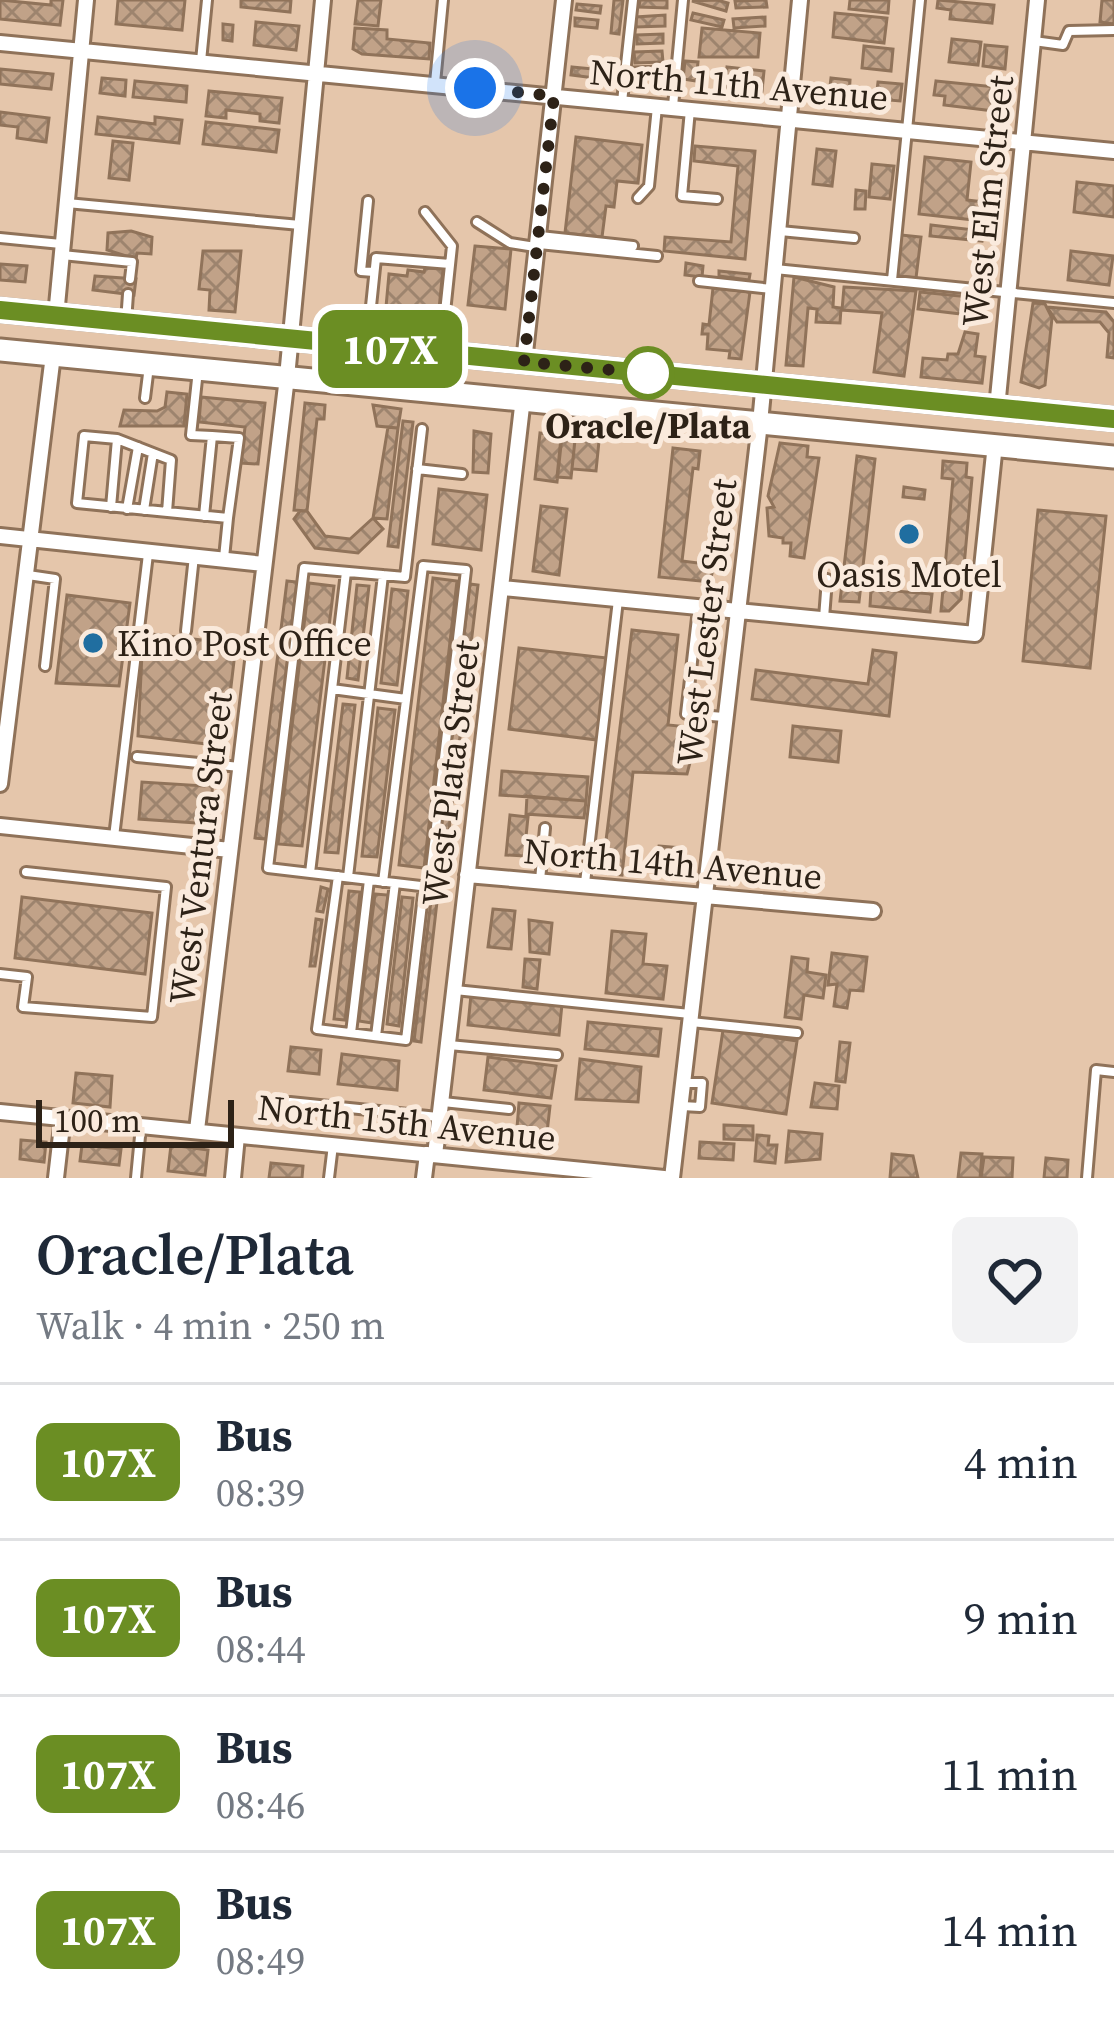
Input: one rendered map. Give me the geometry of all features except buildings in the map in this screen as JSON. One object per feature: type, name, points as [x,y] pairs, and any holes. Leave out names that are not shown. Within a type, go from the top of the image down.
[{"type":"main road","points":[[0,310],[1114,419]]},
{"type":"main road","points":[[0,350],[1114,457]]},
{"type":"street","points":[[56,316],[86,0]]},
{"type":"street","name":"West Ventura Street","points":[[197,1130],[291,339],[323,0]]},
{"type":"street","points":[[524,362],[564,0]]},
{"type":"street","name":"West Lester Street","points":[[668,1178],[760,423],[800,0]]},
{"type":"street","name":"West Elm Street","points":[[997,408],[1037,0]]},
{"type":"street","name":"North 11th Avenue","points":[[0,43],[1114,151]]},
{"type":"street","points":[[0,784],[53,355]]},
{"type":"street","name":"West Plata Street","points":[[424,1178],[440,1109],[524,398]]},
{"type":"street","points":[[502,588],[975,634],[995,444]]},
{"type":"street","points":[[0,536],[264,564]]},
{"type":"street","points":[[0,826],[230,850]]},
{"type":"street","name":"North 14th Avenue","points":[[467,875],[873,910]]},
{"type":"street","name":"North 15th Avenue","points":[[0,1112],[431,1154],[518,1171],[668,1178]]},
{"type":"street","points":[[56,1178],[63,1117]]},
{"type":"street","points":[[233,1178],[238,1136]]},
{"type":"lane","points":[[201,62],[207,0]]},
{"type":"lane","points":[[435,85],[443,0]]},
{"type":"lane","points":[[622,102],[633,0]]},
{"type":"lane","points":[[638,198],[649,185],[683,0]]},
{"type":"lane","points":[[892,280],[920,0]]},
{"type":"lane","points":[[1033,41],[1063,45],[1069,31],[1114,30]]},
{"type":"lane","points":[[690,109],[682,196],[718,199]]},
{"type":"lane","points":[[368,201],[362,271],[374,272]]},
{"type":"lane","points":[[67,203],[302,225]]},
{"type":"lane","points":[[425,212],[452,246],[440,353]]},
{"type":"lane","points":[[477,222],[510,243],[633,246]]},
{"type":"lane","points":[[779,231],[854,238]]},
{"type":"lane","points":[[0,238],[131,262],[130,279]]},
{"type":"lane","points":[[538,242],[657,256]]},
{"type":"lane","points":[[366,346],[376,258],[450,264]]},
{"type":"lane","points":[[774,269],[1114,302]]},
{"type":"lane","points":[[699,281],[772,289]]},
{"type":"lane","points":[[126,322],[128,294]]},
{"type":"lane","points":[[145,398],[150,364]]},
{"type":"lane","points":[[198,369],[191,434],[239,439],[224,560]]},
{"type":"lane","points":[[406,564],[466,570],[429,887],[268,868],[304,568],[405,577],[406,564],[422,429]]},
{"type":"lane","points":[[166,512],[171,460],[118,439],[84,436],[76,503],[111,507],[228,518]]},
{"type":"lane","points":[[204,516],[212,436]]},
{"type":"lane","points":[[111,507],[118,439]]},
{"type":"lane","points":[[128,508],[138,447]]},
{"type":"lane","points":[[144,510],[153,453]]},
{"type":"lane","points":[[417,469],[462,474]]},
{"type":"lane","points":[[114,838],[148,551]]},
{"type":"lane","points":[[186,631],[194,556]]},
{"type":"lane","points":[[383,882],[423,566]]},
{"type":"lane","points":[[310,873],[346,572]]},
{"type":"lane","points":[[26,574],[55,579],[45,666]]},
{"type":"lane","points":[[383,575],[343,877],[317,1029],[406,1040],[424,886]]},
{"type":"lane","points":[[824,619],[827,579]]},
{"type":"lane","points":[[585,885],[618,600]]},
{"type":"lane","points":[[698,607],[686,714],[724,718]]},
{"type":"lane","points":[[332,689],[406,699]]},
{"type":"lane","points":[[137,757],[240,767]]},
{"type":"lane","points":[[540,881],[545,828]]},
{"type":"lane","points":[[0,974],[27,977],[23,1006],[152,1017],[166,886],[26,872]]},
{"type":"lane","points":[[352,1033],[369,880]]},
{"type":"lane","points":[[376,1036],[395,883]]},
{"type":"lane","points":[[454,990],[797,1033]]},
{"type":"lane","points":[[448,1045],[557,1055]]},
{"type":"lane","points":[[1087,1178],[1096,1070],[1114,1072]]},
{"type":"lane","points":[[290,1102],[509,1109]]},
{"type":"lane","points":[[136,1178],[142,1124]]},
{"type":"lane","points":[[329,1178],[332,1144]]},
{"type":"bus line","name":"107X","points":[[0,310],[1114,419]]},
{"type":"place","name":"Oracle/Plata","points":[[648,373]]},
{"type":"place","name":"Oasis Motel","points":[[909,534]]},
{"type":"place","name":"Kino Post Office","points":[[93,643]]},
{"type":"route","points":[[475,88],[554,96],[524,362],[657,374],[648,373]]}]
